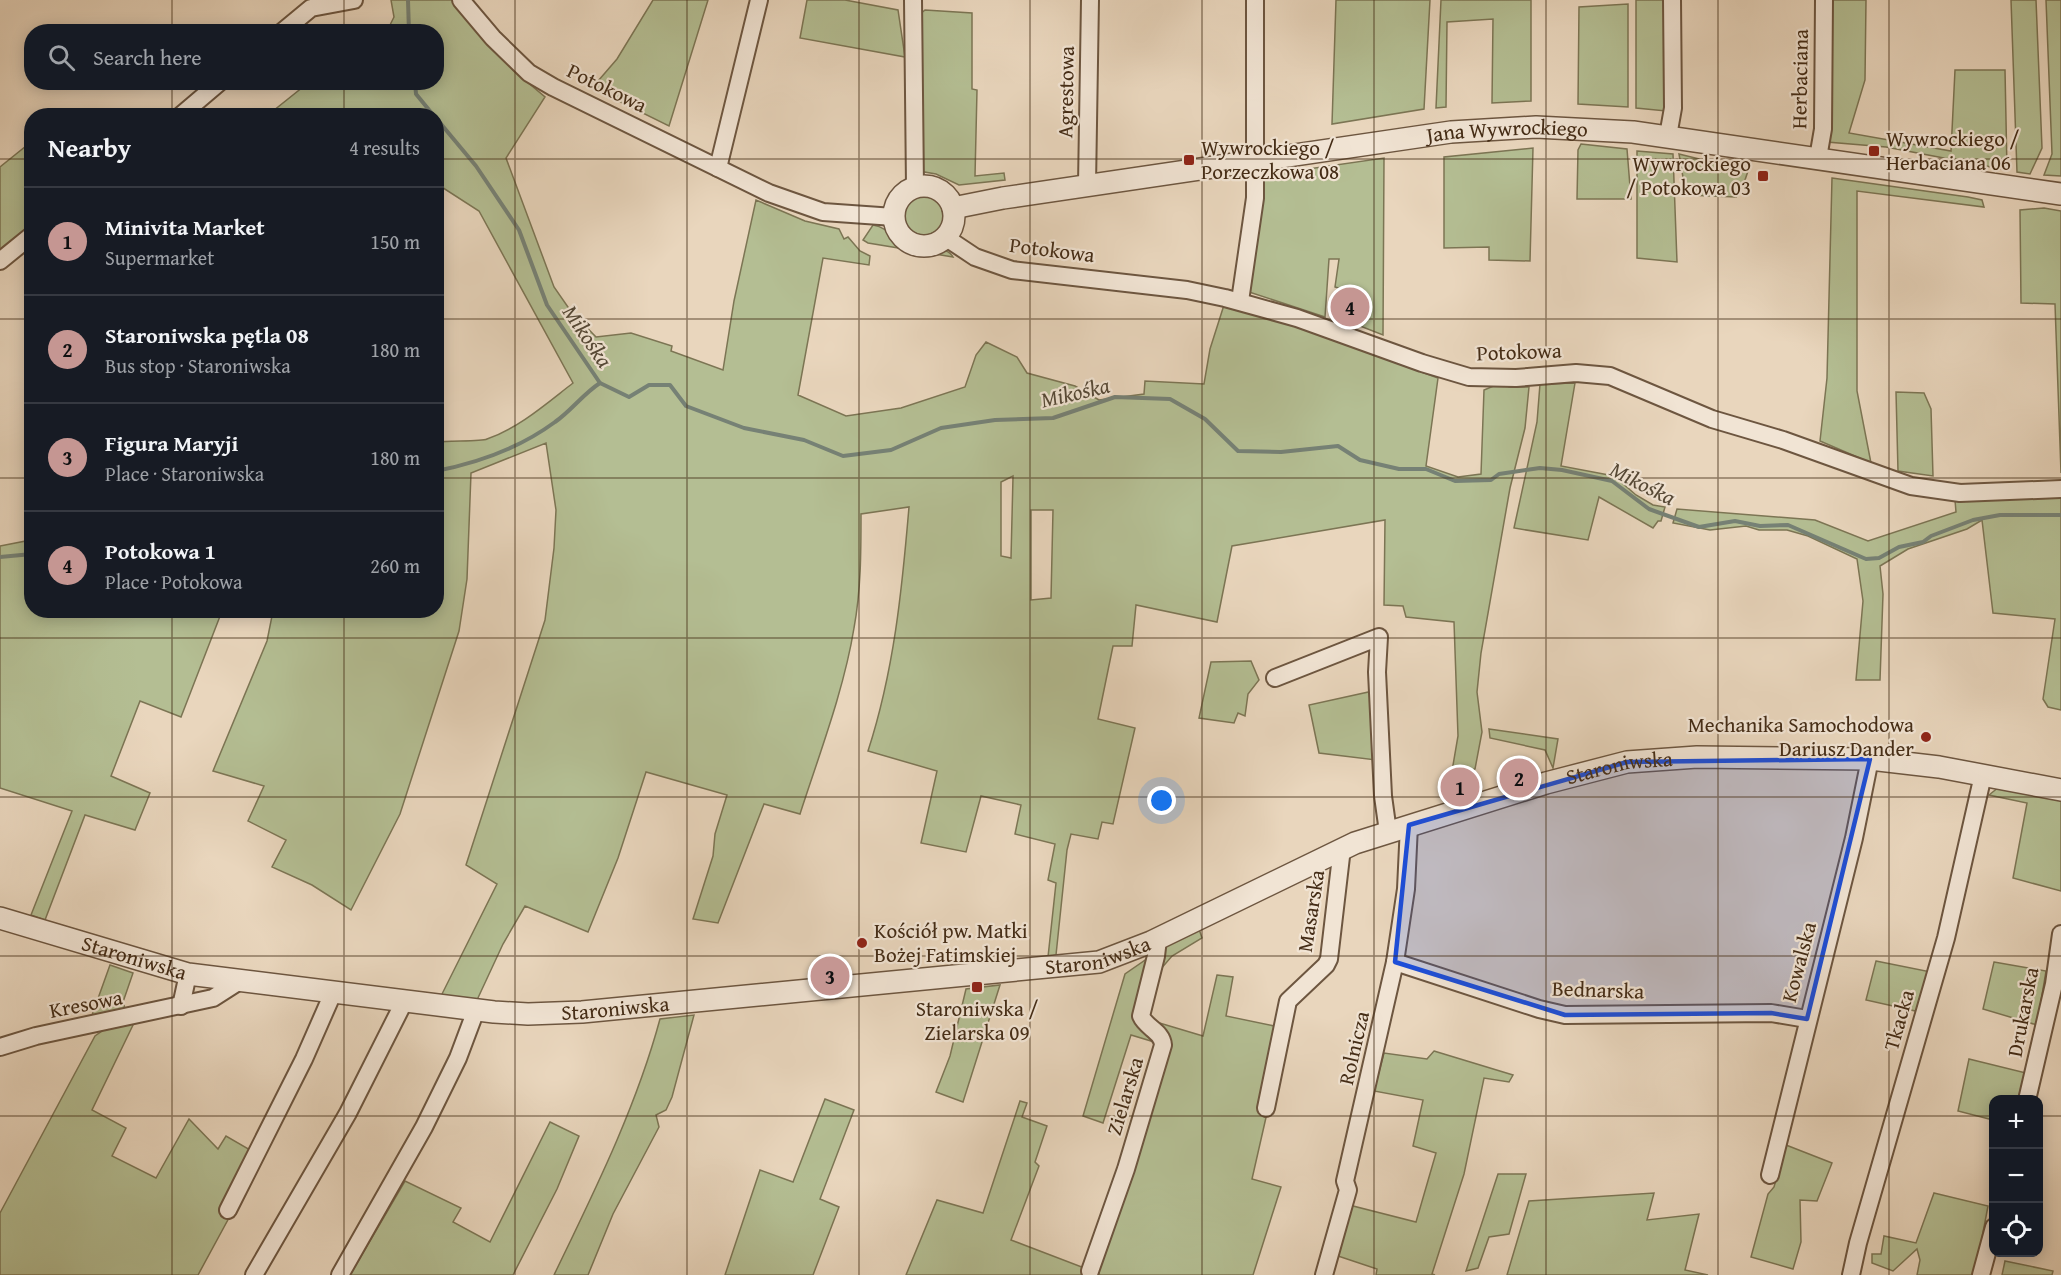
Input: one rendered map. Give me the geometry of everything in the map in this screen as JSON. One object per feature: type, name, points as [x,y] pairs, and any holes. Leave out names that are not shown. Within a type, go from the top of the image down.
[{"type":"street","points":[[292,24],[311,8],[354,0]]},
{"type":"street","name":"Potokowa","points":[[461,0],[493,38],[529,73],[553,87],[769,193],[823,212],[894,217]]},
{"type":"street","points":[[718,168],[759,0]]},
{"type":"street","points":[[913,0],[915,187]]},
{"type":"street","name":"Agrestowa","points":[[1087,185],[1090,0]]},
{"type":"street","points":[[1240,301],[1255,198],[1255,0]]},
{"type":"street","points":[[1668,136],[1673,108],[1672,0]]},
{"type":"street","name":"Herbaciana","points":[[1818,158],[1823,129],[1824,0]]},
{"type":"street","points":[[189,108],[211,90]]},
{"type":"street","name":"Jana Wywrockiego","points":[[953,208],[1087,185],[1451,132],[1499,128],[1573,127],[1668,136],[2061,194]]},
{"type":"street","points":[[915,187],[934,187],[943,192],[953,208],[953,224],[945,237],[932,244],[910,242],[899,231],[894,217],[899,198],[915,187]]},
{"type":"street","name":"Potokowa","points":[[945,237],[975,257],[1012,270],[1187,290],[1240,301],[1469,377],[1516,378],[1576,373],[1610,376],[1695,413],[1783,440],[1911,486],[1960,493],[2061,489]]},
{"type":"street","points":[[0,261],[24,242]]},
{"type":"street","points":[[1275,678],[1378,637],[1377,672],[1383,796],[1388,832]]},
{"type":"street","name":"Staroniwska","points":[[0,918],[188,974],[238,982],[476,1010],[528,1014],[591,1011],[1099,962],[1158,939],[1342,848],[1546,783],[1627,762],[1697,757],[1804,756],[1870,759],[1983,775],[2061,790]]},
{"type":"street","name":"Kowalska","points":[[1770,1175],[1807,1019],[1854,838],[1870,759]]},
{"type":"street","name":"Tkacka","points":[[1851,1275],[1858,1243],[1946,938],[1983,775]]},
{"type":"street","name":"Rolnicza","points":[[1324,1275],[1348,1190],[1345,1181],[1395,962],[1406,889],[1409,825]]},
{"type":"street","name":"Masarska","points":[[1266,1108],[1288,1001],[1326,965],[1329,959],[1342,848]]},
{"type":"street","name":"Drukarska","points":[[2028,1095],[2058,984],[2061,934]]},
{"type":"street","name":"Zielarska","points":[[1090,1271],[1126,1169],[1163,1046],[1158,1033],[1143,1021],[1141,1016],[1158,939]]},
{"type":"street","name":"Bednarska","points":[[1395,962],[1539,1009],[1566,1015],[1771,1013],[1807,1019]]},
{"type":"street","points":[[181,1006],[188,974]]},
{"type":"street","name":"Kresowa","points":[[0,1047],[36,1036],[213,998],[238,982]]},
{"type":"street","points":[[228,1210],[304,1059],[333,993]]},
{"type":"street","points":[[254,1275],[348,1113],[404,1002]]},
{"type":"street","points":[[340,1275],[424,1127],[459,1058],[476,1010]]},
{"type":"street","points":[[1981,1275],[1989,1245]]},
{"type":"highlighted area","points":[[1870,759],[1807,1019],[1771,1013],[1565,1015],[1395,962],[1409,825],[1627,762]]},
{"type":"green space","points":[[391,0],[453,0],[513,70],[545,97],[506,158],[554,287],[570,310],[596,337],[631,333],[672,346],[671,351],[723,370],[734,301],[756,200],[805,221],[839,229],[844,239],[848,237],[860,251],[870,256],[869,265],[823,258],[798,395],[846,416],[901,408],[965,387],[976,355],[986,342],[1017,357],[1027,373],[1075,386],[1099,400],[1144,394],[1145,381],[1204,384],[1210,349],[1224,305],[1286,323],[1438,378],[1426,466],[1458,477],[1481,474],[1484,390],[1503,382],[1509,387],[1529,387],[1525,428],[1510,488],[1481,653],[1477,692],[1482,732],[1475,769],[1451,777],[1458,736],[1454,622],[1406,617],[1403,606],[1384,605],[1385,520],[1232,546],[1217,622],[1136,605],[1132,646],[1113,646],[1098,719],[1135,728],[1113,824],[1102,822],[1098,839],[1071,834],[1067,850],[1056,955],[1048,957],[1056,883],[1048,880],[1055,844],[1015,834],[1021,805],[981,796],[966,852],[921,843],[937,771],[868,751],[891,661],[900,600],[909,507],[861,514],[859,585],[850,651],[800,814],[764,804],[718,923],[693,919],[713,856],[715,834],[727,795],[646,772],[618,858],[588,932],[525,906],[503,944],[477,1000],[441,996],[497,884],[466,865],[545,620],[556,510],[546,443],[471,473],[467,579],[459,631],[400,814],[351,910],[312,885],[272,867],[286,840],[248,821],[264,786],[213,771],[267,641],[272,618],[444,618],[444,442],[484,440],[499,434],[532,414],[573,383],[479,211],[444,188],[444,108],[277,108],[299,90],[444,90],[444,24],[390,24],[394,17]],"holes":[[[1013,477],[1011,558],[1001,556],[1001,482]],[[1031,510],[1053,510],[1051,598],[1031,600]]]},
{"type":"green space","points":[[653,0],[708,0],[669,126],[592,88],[617,59]]},
{"type":"green space","points":[[807,0],[845,0],[898,10],[905,57],[800,38]]},
{"type":"green space","points":[[1336,0],[1430,0],[1424,109],[1332,124]]},
{"type":"green space","points":[[1441,0],[1531,0],[1531,101],[1492,103],[1493,19],[1447,22],[1446,107],[1436,108]]},
{"type":"green space","points":[[1636,0],[1668,0],[1666,111],[1636,108]]},
{"type":"green space","points":[[1831,0],[1866,0],[1865,80],[1849,133],[1951,151],[1955,70],[2005,70],[2007,170],[1886,147],[1827,142]]},
{"type":"green space","points":[[2011,0],[2036,0],[2042,148],[2030,174],[2017,172]]},
{"type":"green space","points":[[2046,0],[2061,0],[2061,176],[2044,175],[2052,154]]},
{"type":"green space","points":[[1628,4],[1628,107],[1578,104],[1579,7]]},
{"type":"green space","points":[[925,10],[972,13],[972,89],[977,90],[975,176],[1004,173],[1005,180],[959,185],[936,174],[919,171],[919,15]]},
{"type":"green space","points":[[1581,144],[1627,149],[1631,199],[1577,199],[1578,150]]},
{"type":"green space","points":[[24,148],[24,233],[0,253],[0,167]]},
{"type":"green space","points":[[1533,148],[1530,261],[1489,260],[1489,247],[1444,248],[1444,157]]},
{"type":"green space","points":[[1637,151],[1673,154],[1677,262],[1637,258]]},
{"type":"green space","points":[[1679,154],[1748,171],[1744,183],[1737,183],[1736,197],[1686,195]]},
{"type":"green space","points":[[1384,158],[1383,335],[1355,324],[1365,296],[1335,287],[1339,259],[1329,259],[1325,317],[1246,291],[1259,176]]},
{"type":"green space","points":[[1832,178],[1968,197],[1982,200],[1984,207],[1857,191],[1857,391],[1871,463],[1820,441],[1827,378]]},
{"type":"green space","points":[[924,195],[938,201],[944,215],[938,229],[924,235],[910,229],[904,215],[910,201]]},
{"type":"green space","points":[[2044,208],[2061,211],[2061,473],[2055,304],[2021,303],[2020,210]]},
{"type":"green space","points":[[873,225],[885,229],[908,246],[919,249],[941,249],[953,257],[868,243],[863,240]]},
{"type":"green space","points":[[1575,383],[1561,466],[1614,476],[1636,495],[1653,505],[1665,507],[1661,521],[1658,521],[1653,528],[1599,497],[1588,540],[1514,528],[1537,422],[1540,384]]},
{"type":"green space","points":[[1896,392],[1924,393],[1931,409],[1933,476],[1898,471]]},
{"type":"green space","points":[[2061,498],[2061,710],[2048,707],[2043,699],[2055,619],[1993,613],[1982,520],[1967,529],[1908,549],[1880,566],[1883,594],[1880,680],[1856,680],[1863,601],[1857,559],[1808,536],[1787,530],[1759,530],[1746,526],[1710,530],[1673,523],[1677,509],[1815,520],[1868,541],[1956,512],[1955,500]]},
{"type":"green space","points":[[24,541],[24,618],[219,618],[181,717],[140,701],[111,776],[150,793],[135,830],[85,815],[45,920],[31,915],[72,811],[0,788],[0,546]]},
{"type":"green space","points":[[1251,661],[1259,680],[1248,694],[1245,716],[1238,713],[1234,723],[1199,718],[1211,662]]},
{"type":"green space","points":[[1373,691],[1376,760],[1319,753],[1309,705]]},
{"type":"green space","points":[[1489,729],[1558,739],[1553,768],[1545,750],[1490,738]]},
{"type":"green space","points":[[1999,787],[2061,799],[2061,891],[2013,878],[2027,803],[1989,795]]},
{"type":"green space","points":[[1198,926],[1202,938],[1172,956],[1160,970],[1165,943]]},
{"type":"green space","points":[[1151,956],[1141,992],[1161,1044],[1131,1035],[1103,1123],[1083,1116],[1125,974]]},
{"type":"green space","points":[[1876,961],[1931,972],[1920,1012],[1866,1000]]},
{"type":"green space","points":[[1994,962],[2046,971],[2037,1025],[1983,1009]]},
{"type":"green space","points":[[110,965],[133,973],[123,1002],[126,1012],[91,1018]]},
{"type":"green space","points":[[1217,975],[1233,977],[1226,1016],[1279,1027],[1267,1113],[1252,1179],[1281,1187],[1253,1275],[1100,1275],[1097,1271],[1168,1045],[1153,1021],[1203,1036]]},
{"type":"green space","points":[[1000,985],[963,1102],[936,1092],[950,1056],[966,989]]},
{"type":"green space","points":[[694,1015],[672,1097],[666,1110],[656,1115],[659,1127],[613,1214],[588,1275],[554,1275],[599,1181],[626,1117],[660,1019]]},
{"type":"green space","points":[[134,1023],[92,1110],[126,1128],[112,1156],[156,1178],[189,1119],[218,1149],[226,1136],[252,1151],[230,1216],[198,1275],[0,1275],[0,1213],[95,1036],[105,1029]]},
{"type":"green space","points":[[1434,1051],[1513,1075],[1509,1082],[1484,1078],[1464,1174],[1432,1274],[1435,1275],[1376,1275],[1377,1269],[1335,1255],[1349,1205],[1416,1222],[1436,1153],[1413,1146],[1423,1100],[1374,1091],[1384,1053],[1427,1059]]},
{"type":"green space","points":[[1969,1059],[2026,1073],[2019,1095],[1989,1095],[1989,1119],[1958,1111]]},
{"type":"green space","points":[[825,1099],[854,1110],[820,1199],[839,1207],[813,1275],[725,1275],[760,1170],[793,1182]]},
{"type":"green space","points":[[1020,1101],[1027,1103],[1022,1117],[1047,1126],[1035,1162],[1039,1166],[1011,1240],[1087,1269],[1087,1275],[906,1275],[937,1200],[983,1213]]},
{"type":"green space","points":[[550,1122],[579,1136],[557,1189],[513,1275],[350,1275],[405,1181],[461,1208],[453,1222],[490,1242]]},
{"type":"green space","points":[[1786,1145],[1832,1163],[1817,1201],[1800,1200],[1801,1242],[1793,1269],[1751,1257],[1768,1194],[1774,1187]]},
{"type":"green space","points":[[1498,1174],[1526,1174],[1509,1234],[1489,1237],[1478,1268],[1466,1271]]},
{"type":"green space","points":[[1654,1193],[1647,1220],[1699,1214],[1685,1270],[1708,1275],[1507,1275],[1529,1201]]},
{"type":"green space","points":[[1934,1193],[1988,1206],[1975,1275],[1917,1275],[1920,1260],[1917,1249],[1893,1271],[1872,1263],[1872,1254],[1881,1254],[1884,1236],[1916,1243]]},
{"type":"green space","points":[[2005,1261],[2053,1271],[2052,1275],[2002,1275]]},
{"type":"waterway","name":"Mikośka","points":[[408,0],[409,24]]},
{"type":"waterway","name":"Mikośka","points":[[416,90],[416,94],[427,108]]},
{"type":"waterway","name":"Mikośka","points":[[444,128],[476,166],[519,230],[547,305],[600,383],[629,397],[649,385],[670,385],[686,406],[744,428],[804,440],[843,456],[891,450],[941,428],[995,420],[1053,418],[1115,397],[1170,399],[1205,419],[1238,451],[1281,452],[1338,446],[1360,460],[1399,469],[1426,469],[1455,481],[1491,480],[1499,474],[1540,468],[1562,470],[1612,481],[1649,509],[1699,527],[1735,521],[1760,526],[1788,525],[1866,559],[1879,558],[1899,547],[1923,542],[1931,536],[1973,520],[2000,515],[2061,515]]},
{"type":"waterway","points":[[444,469],[483,459],[528,439],[561,418],[600,383]]},
{"type":"waterway","points":[[0,557],[24,555]]},
{"type":"place","name":"Wywrockiego / Herbaciana 06","points":[[1874,151]]},
{"type":"place","name":"Wywrockiego / Porzeczkowa 08","points":[[1189,160]]},
{"type":"place","name":"Wywrockiego / Potokowa 03","points":[[1763,176]]},
{"type":"place","name":"Potokowa 1","points":[[1350,307]]},
{"type":"place","name":"Mechanika Samochodowa Dariusz Dander","points":[[1926,737]]},
{"type":"place","name":"Staroniwska pętla 08","points":[[1519,778]]},
{"type":"place","name":"Minivita Market","points":[[1460,787]]},
{"type":"place","name":"Kościół pw. Matki Bożej Fatimskiej","points":[[862,943]]},
{"type":"place","name":"Figura Maryji","points":[[830,976]]},
{"type":"place","name":"Staroniwska / Zielarska 09","points":[[977,987]]}]
